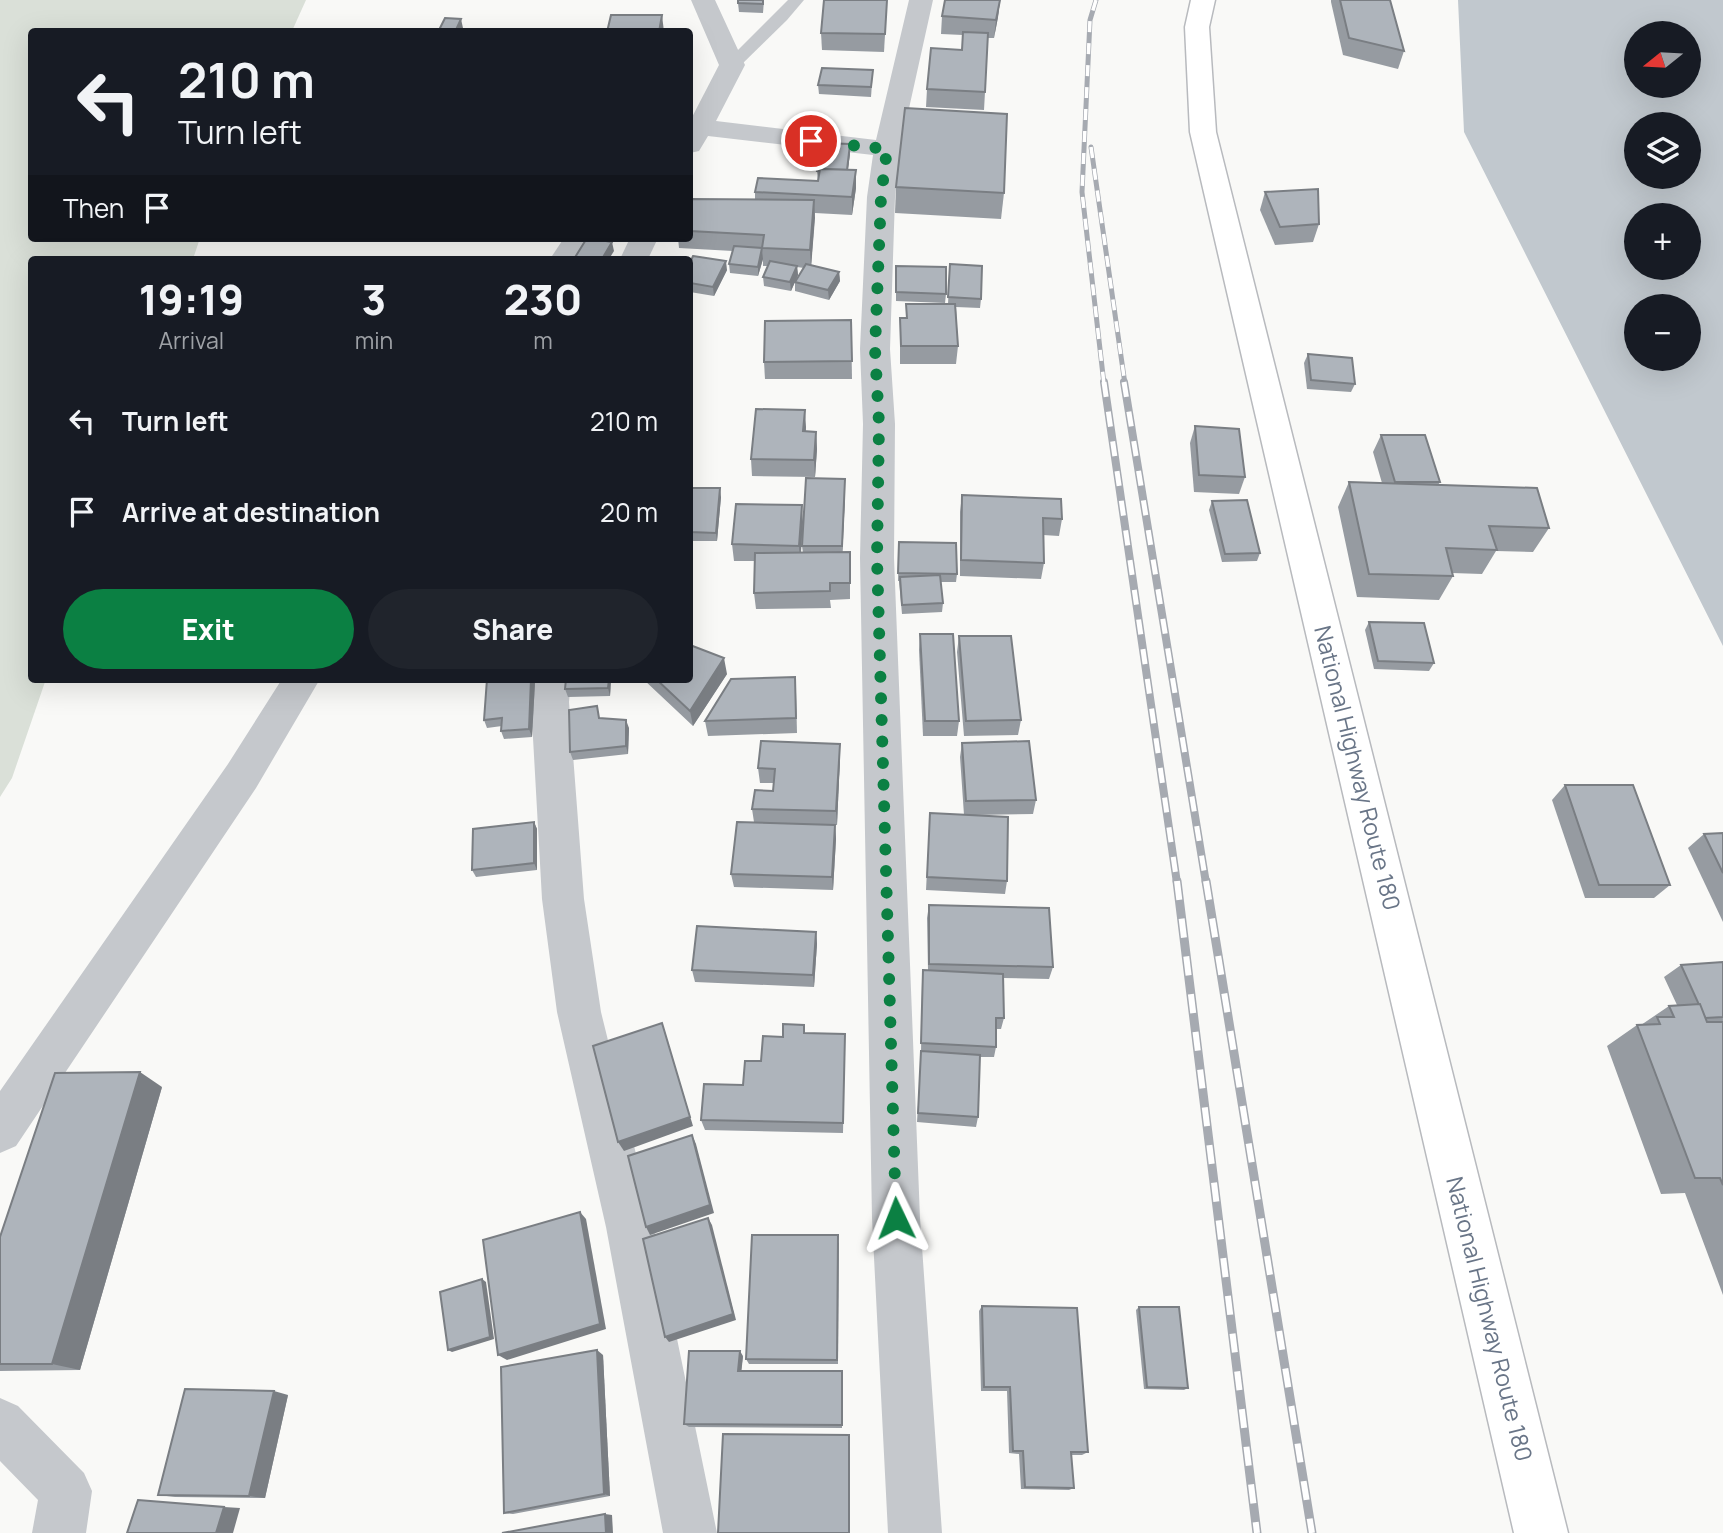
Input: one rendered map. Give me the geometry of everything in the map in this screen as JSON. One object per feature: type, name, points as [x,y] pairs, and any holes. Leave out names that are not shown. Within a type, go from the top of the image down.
[{"type":"highway","name":"National Highway Route 180","points":[[1203,0],[1197,27],[1203,132],[1541,1533]]},
{"type":"street","points":[[703,0],[732,65],[693,135],[887,149]]},
{"type":"street","points":[[915,1533],[896,1218],[877,558],[879,424],[875,349],[881,197],[887,149],[921,0]]},
{"type":"street","points":[[0,1130],[242,776],[300,683]]},
{"type":"street","points":[[552,683],[550,702],[563,900],[579,1012],[630,1227],[690,1533]]},
{"type":"street","points":[[0,1424],[66,1491],[59,1533]]},
{"type":"lane","points":[[732,65],[796,0]]},
{"type":"shaded area","points":[[0,0],[306,0],[293,28],[28,28],[28,242],[199,242],[194,256],[28,256],[28,683],[45,683],[12,778],[0,797]]},
{"type":"shaded area","points":[[1458,0],[1723,0],[1723,646],[1464,132]]},
{"type":"building","points":[[738,0],[763,0],[763,4],[738,3]]},
{"type":"building","points":[[824,0],[887,0],[885,34],[821,33]]},
{"type":"building","points":[[945,0],[1000,0],[996,20],[942,16]]},
{"type":"building","points":[[1340,0],[1390,0],[1404,51],[1349,38]]},
{"type":"building","points":[[611,15],[662,15],[660,28],[608,28]]},
{"type":"building","points":[[445,18],[461,19],[457,28],[440,28]]},
{"type":"building","points":[[963,32],[988,33],[985,92],[927,89],[931,48],[962,50]]},
{"type":"building","points":[[822,68],[873,70],[871,87],[818,85]]},
{"type":"building","points":[[905,108],[1007,114],[1004,193],[896,187]]},
{"type":"building","points":[[822,143],[850,144],[847,170],[817,171]]},
{"type":"building","points":[[820,169],[856,170],[852,197],[755,192],[758,178],[818,181]]},
{"type":"building","points":[[1318,189],[1319,224],[1280,227],[1265,192]]},
{"type":"building","points":[[693,199],[814,200],[810,250],[762,248],[764,235],[693,231]]},
{"type":"building","points":[[585,242],[612,242],[604,256],[576,256]]},
{"type":"building","points":[[734,246],[762,248],[758,267],[729,264]]},
{"type":"building","points":[[693,256],[726,261],[713,287],[693,284]]},
{"type":"building","points":[[770,261],[797,266],[790,282],[763,277]]},
{"type":"building","points":[[806,264],[839,272],[828,290],[795,282]]},
{"type":"building","points":[[950,264],[982,266],[981,299],[948,297]]},
{"type":"building","points":[[896,266],[946,267],[946,294],[896,292]]},
{"type":"building","points":[[906,304],[955,304],[958,346],[901,346],[900,318],[907,318]]},
{"type":"building","points":[[851,320],[852,361],[764,362],[765,321]]},
{"type":"building","points":[[1308,354],[1352,358],[1355,384],[1311,380]]},
{"type":"building","points":[[756,409],[805,410],[803,431],[816,432],[814,460],[751,459]]},
{"type":"building","points":[[1195,426],[1239,429],[1245,477],[1199,475]]},
{"type":"building","points":[[1381,435],[1425,435],[1440,482],[1395,482]]},
{"type":"building","points":[[806,478],[845,479],[842,546],[802,546]]},
{"type":"building","points":[[1349,482],[1537,488],[1549,528],[1489,526],[1497,550],[1446,548],[1453,576],[1369,574]]},
{"type":"building","points":[[693,488],[720,488],[716,533],[693,532]]},
{"type":"building","points":[[962,495],[1061,499],[1062,519],[1043,518],[1044,563],[961,560]]},
{"type":"building","points":[[1247,500],[1260,553],[1225,554],[1212,501]]},
{"type":"building","points":[[736,504],[802,505],[799,546],[732,544]]},
{"type":"building","points":[[899,542],[956,543],[957,574],[898,573]]},
{"type":"building","points":[[850,552],[850,583],[830,583],[830,591],[754,593],[755,553]]},
{"type":"building","points":[[940,575],[943,603],[902,605],[900,577]]},
{"type":"building","points":[[1369,622],[1424,623],[1434,663],[1378,661]]},
{"type":"building","points":[[920,634],[953,634],[959,721],[925,721]]},
{"type":"building","points":[[959,636],[1011,636],[1021,720],[966,721]]},
{"type":"building","points":[[693,646],[724,658],[690,711],[660,683],[693,683]]},
{"type":"building","points":[[795,677],[796,718],[705,721],[731,679]]},
{"type":"building","points":[[487,683],[531,683],[529,729],[501,731],[502,718],[484,720]]},
{"type":"building","points":[[566,683],[609,683],[608,688],[565,689]]},
{"type":"building","points":[[597,706],[599,718],[626,720],[626,746],[570,752],[569,710]]},
{"type":"building","points":[[761,741],[840,744],[836,811],[752,809],[755,790],[773,791],[775,769],[758,768]]},
{"type":"building","points":[[1029,741],[1036,800],[966,801],[962,743]]},
{"type":"building","points":[[1565,785],[1633,785],[1670,885],[1599,885]]},
{"type":"building","points":[[930,813],[1008,817],[1007,881],[927,877]]},
{"type":"building","points":[[534,822],[534,863],[472,870],[473,829]]},
{"type":"building","points":[[737,822],[835,825],[832,877],[731,874]]},
{"type":"building","points":[[1723,833],[1723,873],[1704,834]]},
{"type":"building","points":[[929,905],[1049,908],[1053,967],[929,964]]},
{"type":"building","points":[[697,926],[816,932],[813,975],[692,970]]},
{"type":"building","points":[[1723,962],[1723,1017],[1705,1018],[1681,965]]},
{"type":"building","points":[[923,970],[1003,974],[1004,1018],[996,1018],[996,1047],[921,1043]]},
{"type":"building","points":[[1700,1004],[1707,1022],[1723,1022],[1723,1185],[1720,1178],[1695,1178],[1637,1025],[1660,1024],[1657,1017],[1674,1017],[1669,1006]]},
{"type":"building","points":[[662,1023],[690,1117],[618,1142],[593,1046]]},
{"type":"building","points":[[783,1024],[804,1025],[804,1033],[845,1034],[843,1123],[701,1120],[704,1084],[743,1085],[745,1061],[761,1061],[763,1036],[783,1037]]},
{"type":"building","points":[[921,1051],[980,1055],[978,1117],[918,1113]]},
{"type":"building","points":[[140,1072],[52,1364],[0,1364],[0,1237],[55,1073]]},
{"type":"building","points":[[692,1135],[710,1205],[646,1227],[628,1156]]},
{"type":"building","points":[[580,1212],[600,1324],[498,1355],[483,1240]]},
{"type":"building","points":[[708,1218],[733,1314],[665,1337],[643,1239]]},
{"type":"building","points":[[752,1235],[838,1235],[837,1360],[746,1359]]},
{"type":"building","points":[[482,1279],[490,1337],[448,1350],[440,1292]]},
{"type":"building","points":[[982,1306],[1077,1308],[1088,1452],[1071,1452],[1074,1488],[1025,1487],[1023,1451],[1013,1451],[1010,1387],[984,1387]]},
{"type":"building","points":[[1139,1307],[1179,1307],[1188,1388],[1147,1387]]},
{"type":"building","points":[[597,1350],[604,1494],[504,1513],[501,1367]]},
{"type":"building","points":[[689,1351],[740,1351],[738,1371],[842,1371],[842,1425],[684,1424]]},
{"type":"building","points":[[185,1389],[274,1391],[249,1496],[158,1495]]},
{"type":"building","points":[[723,1434],[849,1435],[849,1533],[718,1533]]},
{"type":"building","points":[[138,1500],[224,1507],[216,1533],[127,1533]]},
{"type":"building","points":[[605,1514],[606,1533],[502,1533]]},
{"type":"railway","points":[[1096,0],[1090,20],[1082,192],[1104,384]]},
{"type":"railway","points":[[1091,147],[1125,384]]},
{"type":"railway","points":[[1104,382],[1177,883]]},
{"type":"railway","points":[[1124,382],[1206,883]]},
{"type":"railway","points":[[1177,881],[1257,1533]]},
{"type":"railway","points":[[1206,881],[1312,1533]]},
{"type":"route","points":[[811,141],[887,149],[881,197],[875,349],[879,424],[877,558],[896,1218]]}]
